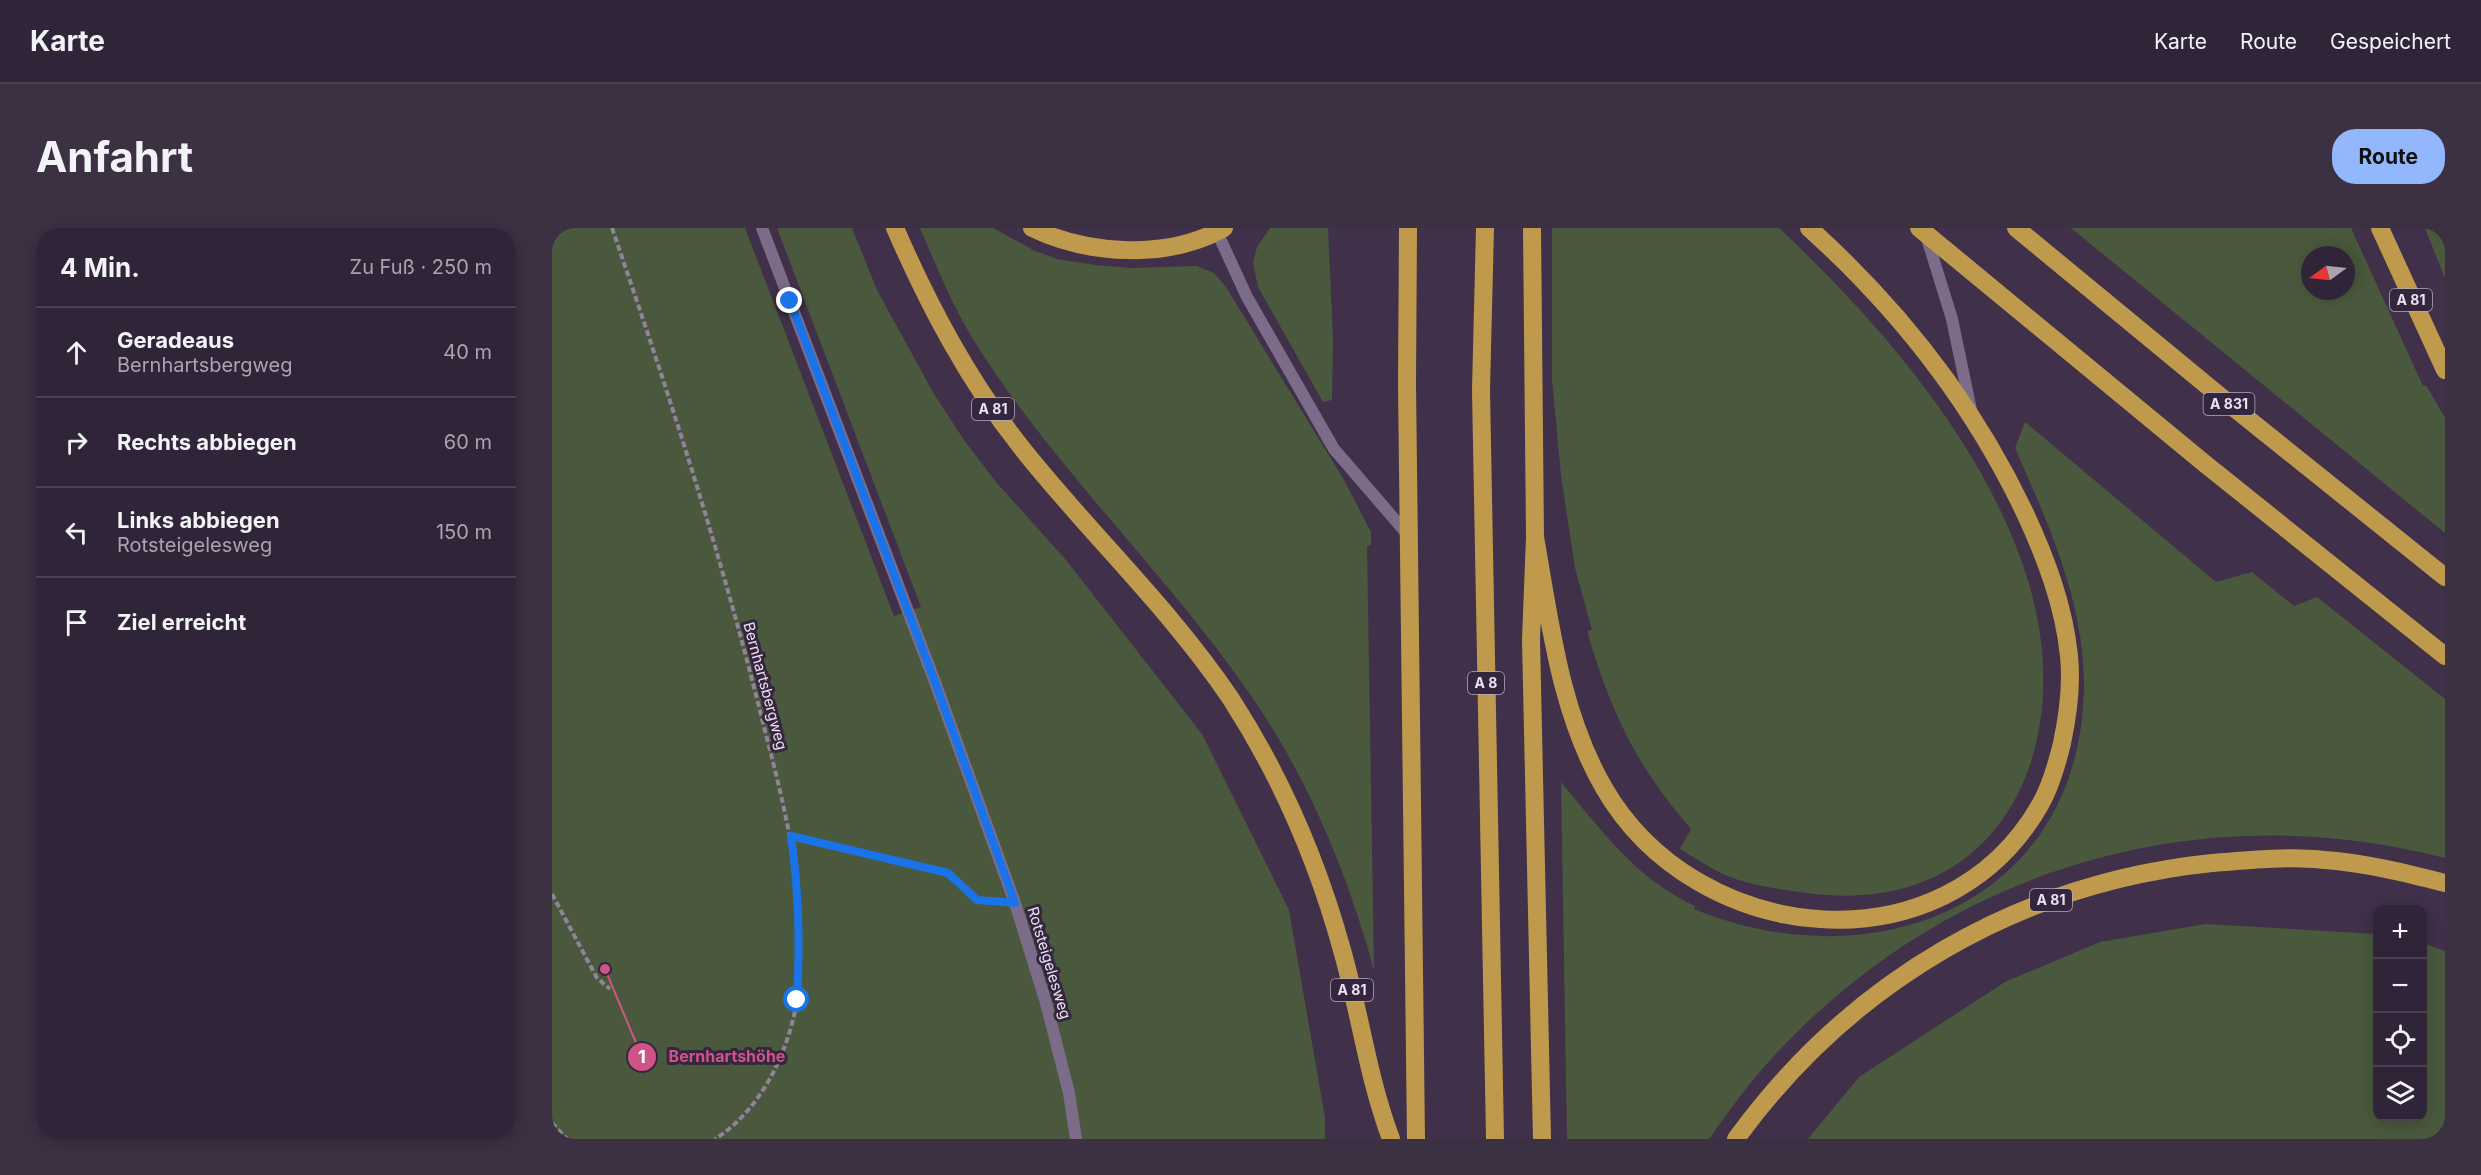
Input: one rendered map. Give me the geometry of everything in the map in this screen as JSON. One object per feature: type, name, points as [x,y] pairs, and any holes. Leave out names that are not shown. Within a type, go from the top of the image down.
[{"type":"highway","name":"A 81","points":[[895,228],[942,328],[988,404],[1029,457],[1167,615],[1231,700],[1260,749],[1284,797],[1318,878],[1342,948],[1378,1104],[1391,1139]]},
{"type":"highway","points":[[1032,228],[1046,235],[1085,246],[1121,249],[1179,245],[1220,230]]},
{"type":"highway","points":[[1408,228],[1416,1139]]},
{"type":"highway","name":"A 8","points":[[1485,228],[1481,390],[1495,1139]]},
{"type":"highway","points":[[1532,228],[1535,537],[1531,640],[1542,1139]]},
{"type":"highway","points":[[1535,537],[1560,673],[1582,746],[1606,791],[1633,829],[1667,863],[1710,890],[1747,905],[1787,915],[1836,919],[1899,913],[1930,903],[1991,867],[2020,835],[2042,802],[2057,766],[2068,715],[2070,657],[2059,598],[2035,535],[2008,478],[1972,417],[1894,312],[1861,276],[1809,228]]},
{"type":"highway","name":"A 831","points":[[2016,228],[2238,411],[2445,576]]},
{"type":"highway","name":"A 81","points":[[2380,228],[2445,370]]},
{"type":"highway","points":[[1922,231],[2195,456],[2445,656]]},
{"type":"highway","name":"A 81","points":[[1736,1139],[1791,1070],[1868,999],[1951,945],[2018,912],[2095,885],[2168,868],[2247,860],[2325,860],[2401,872],[2445,883]]},
{"type":"lane","name":"Rotsteigelesweg","points":[[762,228],[954,734],[1015,903],[1046,1002],[1069,1093],[1076,1139]]},
{"type":"lane","points":[[1220,230],[1247,297],[1334,449],[1410,537]]},
{"type":"lane","points":[[1922,231],[1952,319],[1972,417]]},
{"type":"path","name":"Bernhartsbergweg","points":[[612,228],[674,415],[743,645],[791,836],[799,890],[800,944],[797,1000],[782,1053],[758,1098],[729,1130],[715,1139]]},
{"type":"path","points":[[791,836],[948,873],[977,900],[1015,903]]},
{"type":"path","points":[[552,894],[597,978],[610,988]]},
{"type":"path","points":[[552,1123],[567,1139]]},
{"type":"green space","points":[[552,228],[745,228],[894,616],[921,607],[777,228],[852,228],[877,290],[934,394],[964,440],[996,482],[1066,560],[1202,734],[1289,910],[1325,1118],[1325,1139],[552,1139]]},
{"type":"green space","points":[[920,228],[993,228],[1035,251],[1057,259],[1095,265],[1132,268],[1197,266],[1214,273],[1226,287],[1344,480],[1371,532],[1371,545],[1367,546],[1374,970],[1338,860],[1306,789],[1268,722],[1214,645],[1037,430],[1004,385],[958,313]]},
{"type":"green space","points":[[1270,228],[1328,228],[1333,338],[1332,400],[1323,402],[1258,287],[1253,262],[1257,247]]},
{"type":"green space","points":[[1552,228],[1779,228],[1855,305],[1892,347],[1927,391],[1959,437],[1987,484],[2011,534],[2029,584],[2041,646],[2042,706],[2031,761],[2009,810],[1975,850],[1930,879],[1874,894],[1807,893],[1766,887],[1735,879],[1680,849],[1691,829],[1654,782],[1627,736],[1606,687],[1587,631],[1592,630],[1575,568],[1561,475],[1552,379]]},
{"type":"green space","points":[[2071,228],[2351,228],[2423,386],[2426,385],[2445,418],[2445,533]]},
{"type":"green space","points":[[2425,228],[2445,228],[2445,277],[2442,271]]},
{"type":"green space","points":[[2025,422],[2216,582],[2252,572],[2294,606],[2317,597],[2445,699],[2445,858],[2352,840],[2260,836],[2169,843],[2081,863],[1997,895],[1916,938],[1841,992],[1773,1057],[1747,1087],[1709,1139],[1567,1139],[1561,782],[1621,852],[1654,882],[1695,906],[1694,909],[1763,930],[1832,936],[1897,928],[1957,906],[2008,871],[2048,822],[2074,760],[2084,685],[2078,623],[2071,593],[2040,505],[2015,448]]},
{"type":"green space","points":[[2206,924],[2373,934],[2373,1121],[2427,1121],[2427,944],[2445,951],[2445,1139],[1808,1139],[1859,1077],[2005,982],[2100,942]]},
{"type":"place","name":"Bernhartshöhe","points":[[605,969]]},
{"type":"route","points":[[790,301],[974,786],[1015,903],[977,900],[948,873],[791,836],[799,890],[800,944],[797,1000]]}]
